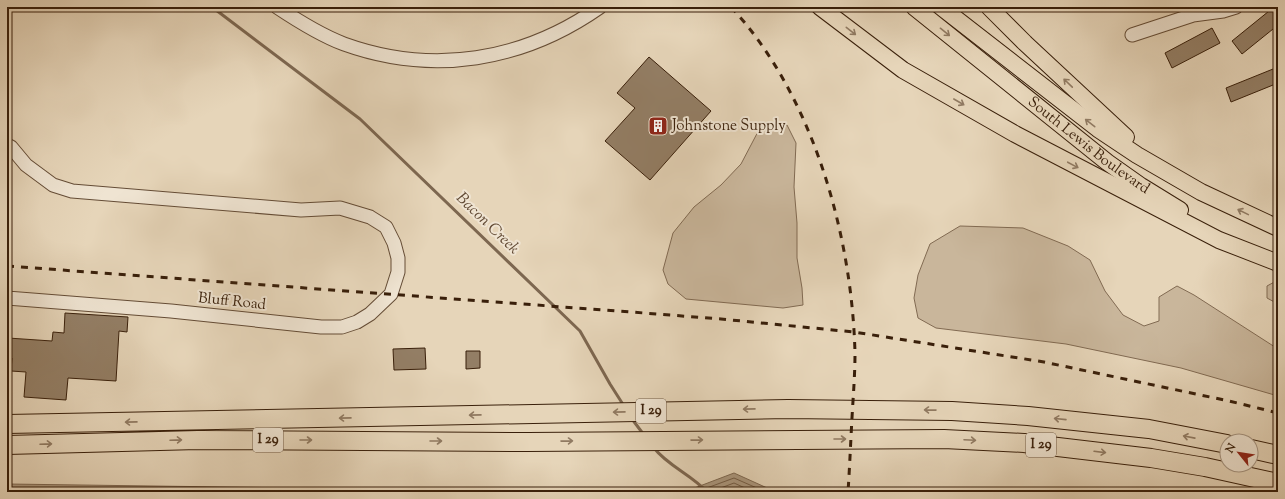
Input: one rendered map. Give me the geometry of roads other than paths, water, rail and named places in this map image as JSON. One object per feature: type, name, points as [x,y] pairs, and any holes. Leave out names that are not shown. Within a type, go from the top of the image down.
[{"type":"highway","name":"I 29","points":[[7,424],[788,408],[952,411],[1028,416],[1149,429],[1219,442]]},
{"type":"highway","name":"I 29","points":[[7,445],[198,440],[528,442],[944,439],[1024,443],[1151,458],[1205,467],[1278,483]]},
{"type":"highway","points":[[1259,451],[1278,455]]},
{"type":"main road","points":[[820,7],[903,70],[1015,134],[1219,240],[1278,262]]},
{"type":"main road","name":"South Lewis Boulevard","points":[[914,7],[1107,162],[1141,186],[1198,221],[1278,262]]},
{"type":"main road","name":"South Lewis Boulevard","points":[[941,7],[1098,129],[1137,155],[1201,192],[1278,228]]},
{"type":"main road","points":[[989,7],[1113,126],[1170,175]]},
{"type":"street","points":[[277,7],[319,33],[343,44],[373,53],[435,62],[463,60],[514,50],[554,34],[600,7]]},
{"type":"street","points":[[1132,35],[1193,15],[1222,11],[1236,7]]},
{"type":"street","name":"Bluff Road","points":[[7,145],[11,147],[26,165],[53,185],[72,191],[301,210],[340,208],[370,216],[386,227],[394,243],[398,258],[398,272],[391,294],[370,314],[357,322],[342,327],[321,327],[171,311],[7,298]]},
{"type":"water","points":[[734,473],[776,492],[684,492]]},
{"type":"water","points":[[7,484],[590,492],[7,492]]},
{"type":"waterway","name":"Bacon Creek","points":[[212,7],[360,119],[580,331],[624,406]]},
{"type":"waterway","name":"Bacon Creek","points":[[632,419],[644,435]]},
{"type":"waterway","name":"Bacon Creek","points":[[654,448],[666,460],[694,480],[707,492]]},
{"type":"railway","points":[[731,7],[760,42],[785,82],[805,124],[823,169],[836,215],[846,262],[852,308],[855,353],[848,492]]},
{"type":"railway","points":[[7,266],[721,319],[854,332],[1044,362],[1229,401],[1278,413]]},
{"type":"place","name":"Johnstone Supply","points":[[658,126]]}]
